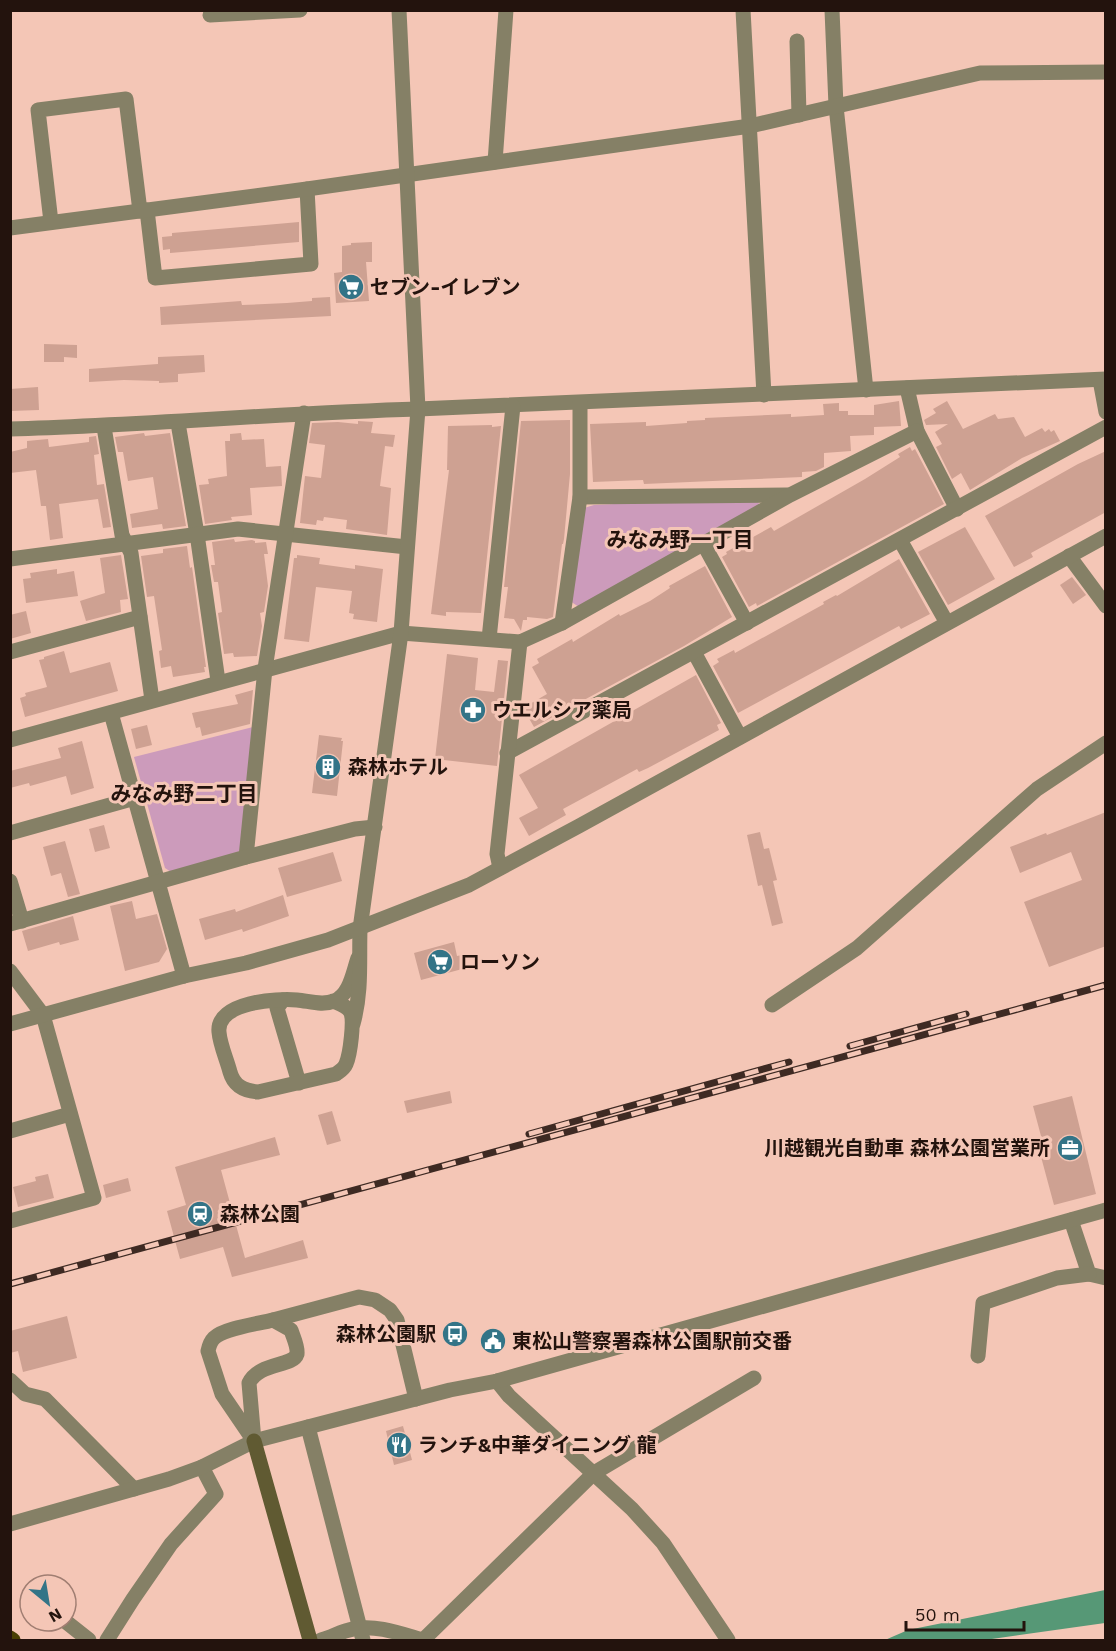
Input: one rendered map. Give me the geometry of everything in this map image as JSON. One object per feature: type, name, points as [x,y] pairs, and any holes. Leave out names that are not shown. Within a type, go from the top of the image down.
[{"type":"main road","points":[[254,1441],[310,1641]]},
{"type":"street","points":[[210,15],[300,10]]},
{"type":"street","points":[[358,958],[349,985],[344,993],[333,1001],[321,1003],[268,1000],[232,1011],[224,1017],[219,1031],[232,1080],[248,1091],[258,1092],[336,1074],[342,1070],[348,1059],[360,984],[358,958],[360,929],[402,633],[418,409],[399,10]]},
{"type":"street","points":[[495,162],[506,10]]},
{"type":"street","points":[[743,10],[764,395]]},
{"type":"street","points":[[832,10],[836,106],[866,390]]},
{"type":"street","points":[[797,41],[799,115]]},
{"type":"street","points":[[10,228],[307,189],[750,126],[980,73],[1106,72]]},
{"type":"street","points":[[51,222],[38,110],[126,99],[154,278],[311,264],[307,189]]},
{"type":"street","points":[[10,429],[178,423],[304,413],[1103,380],[1106,412]]},
{"type":"street","points":[[907,388],[917,431],[957,509]]},
{"type":"street","points":[[562,623],[580,497],[580,403]]},
{"type":"street","points":[[489,639],[513,406]]},
{"type":"street","points":[[246,857],[265,669],[304,413]]},
{"type":"street","points":[[178,423],[218,681]]},
{"type":"street","points":[[104,426],[122,535],[131,553],[152,700]]},
{"type":"street","points":[[507,753],[1106,428]]},
{"type":"street","points":[[10,740],[218,681],[402,633],[520,642],[562,623],[790,495],[917,431]]},
{"type":"street","points":[[580,497],[790,495]]},
{"type":"street","points":[[10,559],[238,529],[407,547]]},
{"type":"street","points":[[10,1024],[184,976],[246,963],[328,940],[469,885],[1106,536]]},
{"type":"street","points":[[900,540],[947,623]]},
{"type":"street","points":[[704,545],[747,623]]},
{"type":"street","points":[[1069,556],[1106,606]]},
{"type":"street","points":[[10,652],[140,617]]},
{"type":"street","points":[[500,868],[497,854],[520,642]]},
{"type":"street","points":[[694,652],[740,737]]},
{"type":"street","points":[[111,713],[184,976]]},
{"type":"street","points":[[772,1005],[856,948],[1037,789],[1106,743]]},
{"type":"street","points":[[10,833],[135,798]]},
{"type":"street","points":[[10,881],[16,922],[246,857],[355,829],[375,827]]},
{"type":"street","points":[[10,971],[43,1015],[94,1198],[10,1221]]},
{"type":"street","points":[[283,1000],[277,1008],[299,1083]]},
{"type":"street","points":[[333,1001],[344,1005],[351,1014],[352,1024]]},
{"type":"street","points":[[10,1131],[70,1114]]},
{"type":"street","points":[[10,1524],[169,1479],[202,1467],[254,1441],[496,1381],[1106,1210]]},
{"type":"street","points":[[1071,1220],[1089,1274]]},
{"type":"street","points":[[978,1356],[983,1303],[1057,1278],[1089,1274],[1106,1278]]},
{"type":"street","points":[[254,1441],[217,1385],[208,1351],[209,1346],[211,1341],[221,1334],[300,1312],[359,1297],[375,1300],[390,1310],[397,1320],[416,1399]]},
{"type":"street","points":[[254,1441],[249,1383],[262,1369],[294,1359],[297,1348],[291,1330],[292,1321],[300,1312]]},
{"type":"street","points":[[273,1320],[291,1330]]},
{"type":"street","points":[[361,1635],[371,1628],[423,1640],[594,1473],[754,1378]]},
{"type":"street","points":[[10,1380],[25,1394],[45,1399],[134,1489]]},
{"type":"street","points":[[496,1381],[509,1396],[632,1509],[663,1543],[728,1641]]},
{"type":"street","points":[[308,1427],[361,1635]]},
{"type":"street","points":[[107,1641],[171,1544],[216,1494],[202,1467]]},
{"type":"street","points":[[321,1641],[353,1629],[361,1635]]},
{"type":"shaded area","points":[[757,497],[760,508],[579,607],[570,601],[581,509],[594,505]]},
{"type":"shaded area","points":[[257,726],[242,847],[237,854],[171,872],[165,868],[134,757]]},
{"type":"shaded area","points":[[1105,1590],[1105,1623],[985,1640],[885,1640],[908,1630]]},
{"type":"building","points":[[299,222],[299,242],[170,253],[170,249],[163,250],[162,237],[172,236],[172,233]]},
{"type":"building","points":[[372,242],[372,262],[366,262],[369,301],[336,303],[334,273],[342,272],[342,246]]},
{"type":"building","points":[[330,297],[331,316],[161,325],[160,307],[241,301],[242,305],[287,303]]},
{"type":"building","points":[[44,344],[77,345],[77,358],[64,357],[64,362],[44,362]]},
{"type":"building","points":[[204,355],[205,372],[178,374],[178,382],[124,380],[89,382],[89,369],[158,364],[158,357]]},
{"type":"building","points":[[38,387],[39,410],[10,411],[10,389]]},
{"type":"building","points":[[899,401],[901,426],[874,427],[874,435],[850,436],[851,451],[824,453],[824,467],[816,471],[802,472],[802,477],[644,484],[643,480],[593,482],[590,424],[646,422],[646,426],[687,423],[687,421],[705,420],[705,418],[791,414],[791,417],[824,415],[823,404],[839,403],[839,411],[848,411],[848,415],[874,415],[874,405]]},
{"type":"building","points":[[947,401],[963,429],[995,414],[998,419],[1014,417],[1025,437],[1042,428],[1045,432],[1049,429],[1051,432],[1054,430],[1060,441],[1022,458],[970,490],[961,473],[952,479],[936,447],[942,444],[935,432],[948,424],[926,425],[924,420],[936,413],[933,409]]},
{"type":"building","points":[[570,420],[570,474],[553,617],[547,619],[527,617],[527,620],[523,620],[521,631],[514,619],[504,618],[508,587],[504,587],[521,421]]},
{"type":"building","points":[[358,421],[373,422],[371,433],[395,435],[393,447],[385,446],[380,486],[391,488],[387,535],[346,529],[347,520],[324,517],[323,521],[317,520],[316,525],[300,523],[305,476],[321,478],[325,445],[309,443],[312,423],[358,424]]},
{"type":"building","points":[[492,425],[492,427],[501,426],[481,613],[446,612],[446,616],[431,614],[449,470],[447,470],[448,426]]},
{"type":"building","points":[[144,433],[145,436],[170,433],[186,526],[163,529],[162,524],[132,528],[130,514],[158,509],[153,477],[128,481],[123,452],[118,452],[115,437]]},
{"type":"building","points":[[241,433],[242,440],[264,439],[266,467],[281,466],[282,486],[250,488],[252,515],[231,517],[232,520],[205,524],[199,485],[209,484],[208,479],[227,476],[225,441],[230,441],[230,434]]},
{"type":"building","points":[[96,436],[99,454],[94,455],[97,485],[104,484],[111,527],[103,528],[98,499],[59,504],[63,538],[50,540],[46,506],[41,506],[36,470],[10,473],[10,452],[27,448],[27,441],[48,439],[49,447],[89,442],[89,437]]},
{"type":"building","points":[[910,447],[912,451],[915,449],[944,504],[757,606],[756,603],[749,607],[722,557],[727,554],[726,552],[771,527],[774,531],[865,479],[900,457],[898,454]]},
{"type":"building","points":[[1106,451],[1106,512],[1031,553],[1033,557],[1014,567],[985,516]]},
{"type":"building","points":[[965,527],[995,579],[948,605],[918,552]]},
{"type":"building","points":[[234,539],[235,542],[252,540],[255,543],[266,542],[268,554],[264,554],[268,586],[264,612],[260,613],[262,626],[257,656],[234,657],[233,653],[224,654],[218,613],[222,612],[218,582],[214,582],[211,565],[215,565],[212,542]]},
{"type":"building","points":[[187,546],[206,667],[204,667],[205,672],[173,677],[171,666],[161,668],[159,651],[162,650],[154,596],[147,597],[141,556],[163,553],[163,549]]},
{"type":"building","points":[[121,555],[128,599],[120,600],[121,612],[86,621],[80,601],[105,593],[100,558]]},
{"type":"building","points":[[297,555],[320,558],[319,564],[355,569],[355,565],[383,569],[377,622],[353,619],[354,614],[349,613],[352,591],[316,587],[309,642],[284,639],[294,558],[297,558]]},
{"type":"building","points":[[899,559],[930,614],[901,629],[899,626],[738,713],[713,666],[719,662],[717,659],[734,650],[735,653]]},
{"type":"building","points":[[705,566],[732,617],[684,646],[534,727],[523,708],[547,694],[532,667],[539,663],[537,659],[572,639],[573,642],[619,614],[620,616],[650,601],[670,588],[669,586]]},
{"type":"building","points":[[57,569],[57,574],[74,571],[78,596],[26,603],[23,579],[31,578],[30,573]]},
{"type":"building","points":[[1072,577],[1086,595],[1073,604],[1060,585]]},
{"type":"building","points":[[26,611],[31,633],[10,639],[10,615]]},
{"type":"building","points":[[64,651],[70,673],[110,662],[118,691],[25,717],[20,698],[26,696],[25,693],[47,687],[39,660]]},
{"type":"building","name":"ウエルシア薬局","points":[[447,654],[478,658],[475,690],[494,692],[498,660],[508,661],[497,766],[435,759]]},
{"type":"building","points":[[696,675],[721,723],[717,725],[719,730],[648,768],[639,772],[637,769],[563,809],[566,815],[529,836],[519,818],[538,808],[519,775]]},
{"type":"building","points":[[253,690],[250,724],[202,736],[200,727],[196,728],[192,713],[238,704],[235,695]]},
{"type":"building","points":[[147,725],[152,745],[136,749],[131,729]]},
{"type":"building","name":"森林ホテル","points":[[319,735],[342,738],[341,741],[343,741],[337,796],[312,793]]},
{"type":"building","points":[[82,741],[94,788],[71,795],[66,776],[30,786],[29,783],[10,788],[10,771],[61,758],[58,748]]},
{"type":"building","points":[[1106,812],[1106,946],[1049,967],[1024,902],[1082,880],[1071,852],[1020,873],[1010,847]]},
{"type":"building","points":[[104,825],[110,848],[95,852],[89,829]]},
{"type":"building","points":[[760,832],[764,849],[769,848],[777,880],[773,881],[783,923],[772,926],[762,885],[758,886],[747,835]]},
{"type":"building","points":[[65,841],[80,894],[68,897],[61,873],[51,876],[43,847]]},
{"type":"building","points":[[333,852],[342,881],[287,897],[278,868]]},
{"type":"building","points":[[283,895],[289,916],[243,932],[242,929],[205,940],[199,919],[235,909],[236,912]]},
{"type":"building","points":[[132,901],[136,919],[157,914],[167,949],[159,962],[125,971],[110,906]]},
{"type":"building","points":[[73,916],[79,940],[60,945],[59,942],[28,951],[22,931]]},
{"type":"building","name":"ローソン","points":[[454,942],[457,956],[462,955],[466,968],[421,980],[414,953]]},
{"type":"building","points":[[450,1091],[452,1103],[407,1113],[404,1101]]},
{"type":"building","name":"川越観光自動車 森林公園営業所","points":[[1072,1096],[1096,1194],[1054,1205],[1040,1153],[1045,1151],[1033,1106]]},
{"type":"building","points":[[332,1111],[341,1141],[327,1145],[318,1115]]},
{"type":"building","points":[[275,1137],[280,1155],[221,1170],[245,1258],[303,1240],[308,1258],[232,1277],[223,1247],[180,1259],[167,1211],[186,1205],[175,1167]]},
{"type":"building","points":[[48,1174],[54,1198],[18,1207],[13,1187],[36,1181],[35,1177]]},
{"type":"building","points":[[128,1178],[131,1191],[106,1198],[103,1185]]},
{"type":"building","points":[[67,1316],[77,1358],[23,1372],[18,1351],[10,1353],[10,1331]]},
{"type":"building","points":[[497,1329],[502,1347],[487,1351],[483,1333]]},
{"type":"building","name":"ランチ&中華ダイニング 龍","points":[[403,1426],[412,1460],[394,1465],[386,1431]]},
{"type":"railway","points":[[10,1284],[1106,985]]},
{"type":"railway","points":[[850,1046],[966,1014]]},
{"type":"railway","points":[[529,1134],[789,1062]]},
{"type":"place","name":"セブン-イレブン","points":[[351,287]]},
{"type":"place","name":"ウエルシア薬局","points":[[473,710]]},
{"type":"place","name":"森林ホテル","points":[[328,767]]},
{"type":"place","name":"ローソン","points":[[440,962]]},
{"type":"place","name":"川越観光自動車 森林公園営業所","points":[[1070,1148]]},
{"type":"place","name":"森林公園","points":[[200,1214]]},
{"type":"place","name":"森林公園駅","points":[[455,1334]]},
{"type":"place","name":"東松山警察署森林公園駅前交番","points":[[493,1341]]},
{"type":"place","name":"ランチ&中華ダイニング 龍","points":[[399,1445]]},
{"type":"district","name":"みなみ野一丁目","points":[[680,540]]},
{"type":"district","name":"みなみ野二丁目","points":[[184,794]]}]
